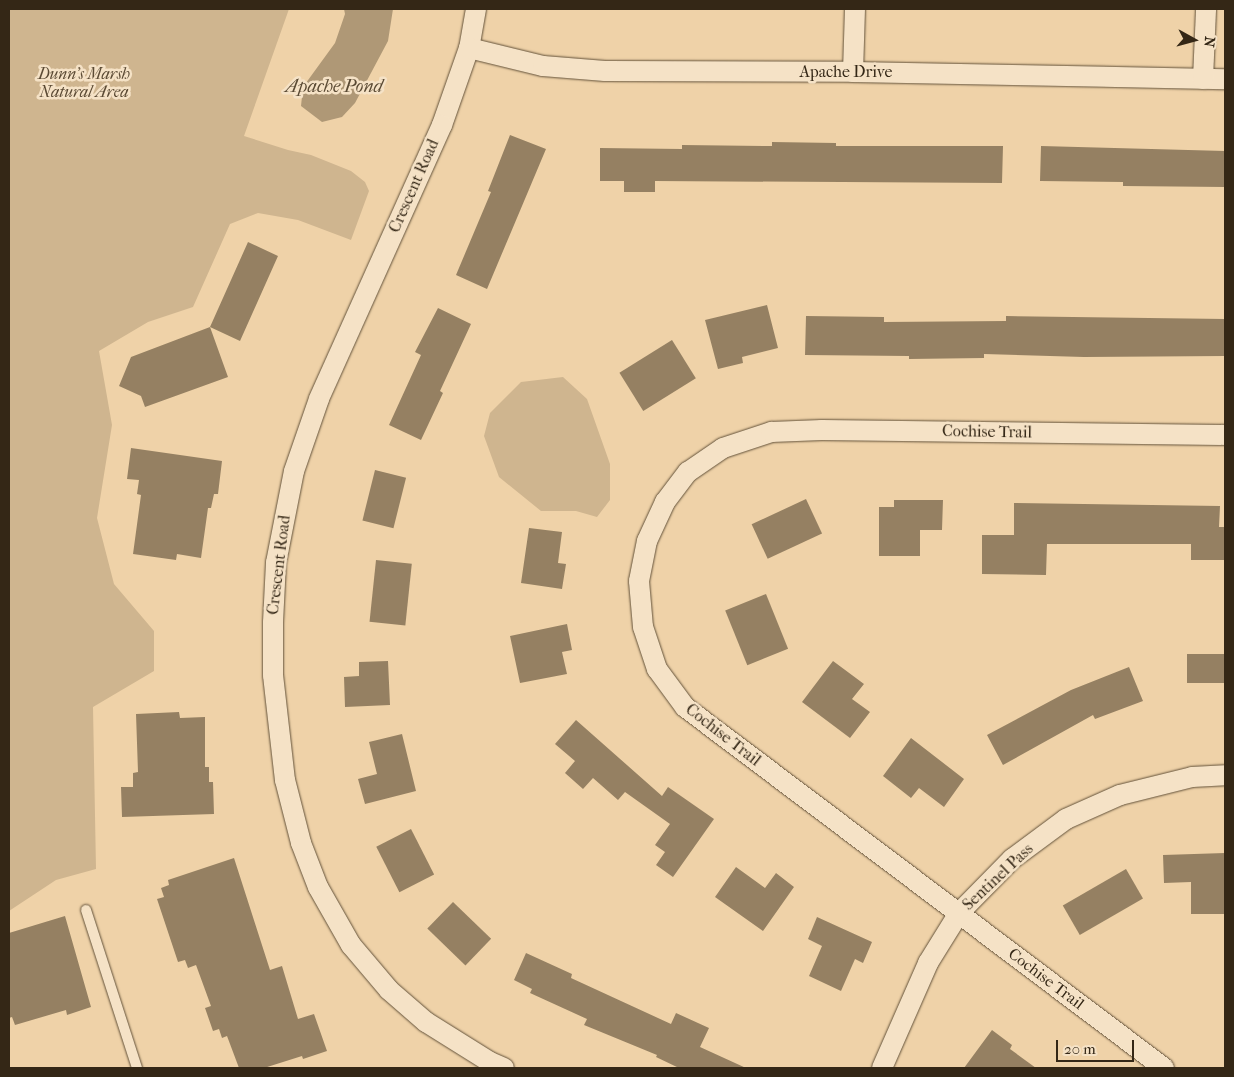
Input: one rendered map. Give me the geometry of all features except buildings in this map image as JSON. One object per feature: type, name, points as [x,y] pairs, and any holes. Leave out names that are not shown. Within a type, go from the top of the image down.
[{"type":"street","name":"Crescent Road","points":[[476,9],[469,48],[442,125],[319,399],[294,472],[276,563],[272,623],[273,675],[285,780],[301,843],[318,887],[351,945],[389,990],[426,1022],[490,1062],[504,1068]]},
{"type":"street","points":[[853,72],[855,9]]},
{"type":"street","points":[[1203,79],[1206,9]]},
{"type":"street","name":"Apache Drive","points":[[469,48],[543,66],[605,71],[853,72],[1225,79]]},
{"type":"street","name":"Cochise Trail","points":[[1164,1068],[685,707],[657,668],[644,627],[639,581],[647,541],[665,502],[688,472],[723,448],[771,432],[822,430],[1225,435]]},
{"type":"street","name":"Sentinel Pass","points":[[882,1068],[928,963],[959,913],[1012,859],[1066,819],[1120,795],[1192,776],[1225,775]]},
{"type":"lane","points":[[86,910],[138,1068]]},
{"type":"green space","name":"Dunn's Marsh Natural Area","points":[[9,9],[289,9],[244,136],[311,155],[351,171],[365,182],[369,191],[351,240],[298,220],[258,213],[230,224],[193,307],[148,322],[99,351],[112,425],[97,518],[114,584],[154,631],[154,671],[93,707],[96,869],[56,880],[9,911]]},
{"type":"green space","points":[[563,377],[587,399],[610,464],[610,500],[597,517],[576,511],[541,511],[499,477],[484,436],[490,413],[521,382]]},
{"type":"water","name":"Apache Pond","points":[[344,9],[393,9],[388,41],[355,103],[342,117],[322,122],[301,106],[303,87],[335,43],[345,14]]}]
